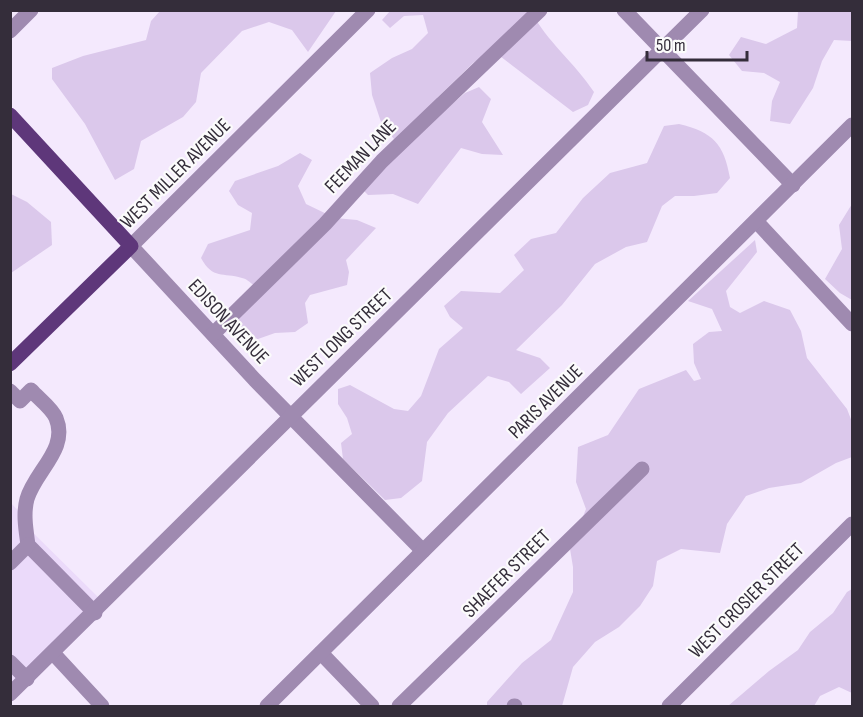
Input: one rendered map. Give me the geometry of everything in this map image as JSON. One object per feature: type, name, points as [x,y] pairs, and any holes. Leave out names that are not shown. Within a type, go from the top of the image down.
[{"type":"main road","name":"EDISON AVENUE","points":[[10,115],[131,246]]},
{"type":"main road","name":"WEST MILLER AVENUE","points":[[10,364],[131,246]]},
{"type":"street","points":[[10,31],[31,10]]},
{"type":"street","name":"WEST MILLER AVENUE","points":[[131,246],[368,10]]},
{"type":"street","name":"FEEMAN LANE","points":[[213,334],[325,224],[382,161],[540,10]]},
{"type":"street","points":[[624,10],[793,185]]},
{"type":"street","name":"WEST LONG STREET","points":[[10,694],[95,613],[290,416],[702,10]]},
{"type":"street","name":"PARIS AVENUE","points":[[267,706],[852,125]]},
{"type":"street","points":[[756,221],[852,324]]},
{"type":"street","name":"EDISON AVENUE","points":[[131,246],[290,416],[423,551]]},
{"type":"street","points":[[14,401],[31,390],[56,417],[59,432],[57,450],[42,469],[27,498],[25,515],[28,545],[95,613]]},
{"type":"street","name":"SHAEFER STREET","points":[[399,706],[642,469]]},
{"type":"street","name":"WEST CROSIER STREET","points":[[669,706],[852,524]]},
{"type":"street","points":[[10,563],[28,545]]},
{"type":"street","points":[[53,653],[102,706]]},
{"type":"street","points":[[321,653],[372,706]]},
{"type":"street","points":[[10,662],[27,679]]},
{"type":"shaded area","points":[[160,11],[336,11],[308,52],[292,30],[269,22],[242,31],[201,73],[196,102],[183,117],[141,141],[134,169],[115,180],[85,124],[52,79],[52,68],[83,56],[146,40],[151,21]]},
{"type":"shaded area","points":[[390,11],[531,11],[545,33],[594,92],[588,105],[573,112],[492,50],[473,63],[437,98],[444,111],[465,93],[479,87],[491,99],[482,122],[503,155],[482,154],[461,148],[418,204],[393,194],[368,195],[364,191],[394,139],[382,125],[372,95],[370,73],[392,58],[412,49],[428,33],[423,15],[404,16],[390,28],[382,20]]},
{"type":"shaded area","points":[[798,11],[852,11],[852,41],[834,40],[822,61],[813,88],[790,124],[770,121],[772,101],[780,82],[764,73],[742,71],[729,55],[741,37],[766,44],[797,28]]},
{"type":"shaded area","points":[[679,124],[700,131],[715,141],[724,156],[730,178],[717,193],[675,196],[662,206],[647,242],[626,247],[595,264],[562,305],[516,350],[540,358],[550,368],[521,394],[509,382],[488,376],[448,413],[427,442],[422,481],[401,498],[385,500],[343,459],[341,443],[352,434],[347,418],[338,404],[338,389],[350,385],[394,409],[408,411],[421,396],[439,349],[463,328],[450,317],[444,306],[461,291],[500,293],[524,270],[514,255],[531,239],[556,233],[583,198],[610,173],[647,163],[664,126]]},
{"type":"shaded area","points":[[300,153],[312,160],[298,186],[306,204],[335,218],[357,220],[376,228],[346,260],[349,272],[347,285],[310,295],[305,303],[308,323],[295,332],[275,333],[258,339],[241,338],[229,328],[258,289],[244,279],[210,270],[201,258],[208,244],[250,230],[252,213],[238,205],[229,191],[235,181],[278,166]]},
{"type":"shaded area","points":[[11,194],[27,202],[51,222],[52,245],[11,273]]},
{"type":"shaded area","points":[[852,204],[852,300],[840,293],[825,279],[842,249],[839,225]]},
{"type":"shaded area","points":[[755,240],[757,252],[726,291],[730,307],[740,313],[764,301],[790,310],[801,331],[807,358],[847,409],[852,422],[852,457],[836,463],[801,483],[769,488],[746,496],[727,524],[720,553],[681,549],[657,561],[653,586],[640,606],[619,627],[595,642],[573,667],[562,706],[487,706],[487,702],[522,663],[551,640],[573,592],[570,549],[586,509],[576,482],[578,447],[608,435],[639,389],[686,370],[694,381],[701,379],[694,363],[693,344],[709,332],[722,331],[712,309],[688,301]]},
{"type":"shaded area","points":[[11,503],[22,515],[21,521],[104,603],[11,694]]},
{"type":"shaded area","points":[[852,589],[852,693],[839,687],[820,696],[814,706],[728,706],[798,650],[810,632],[833,613],[847,592]]}]
